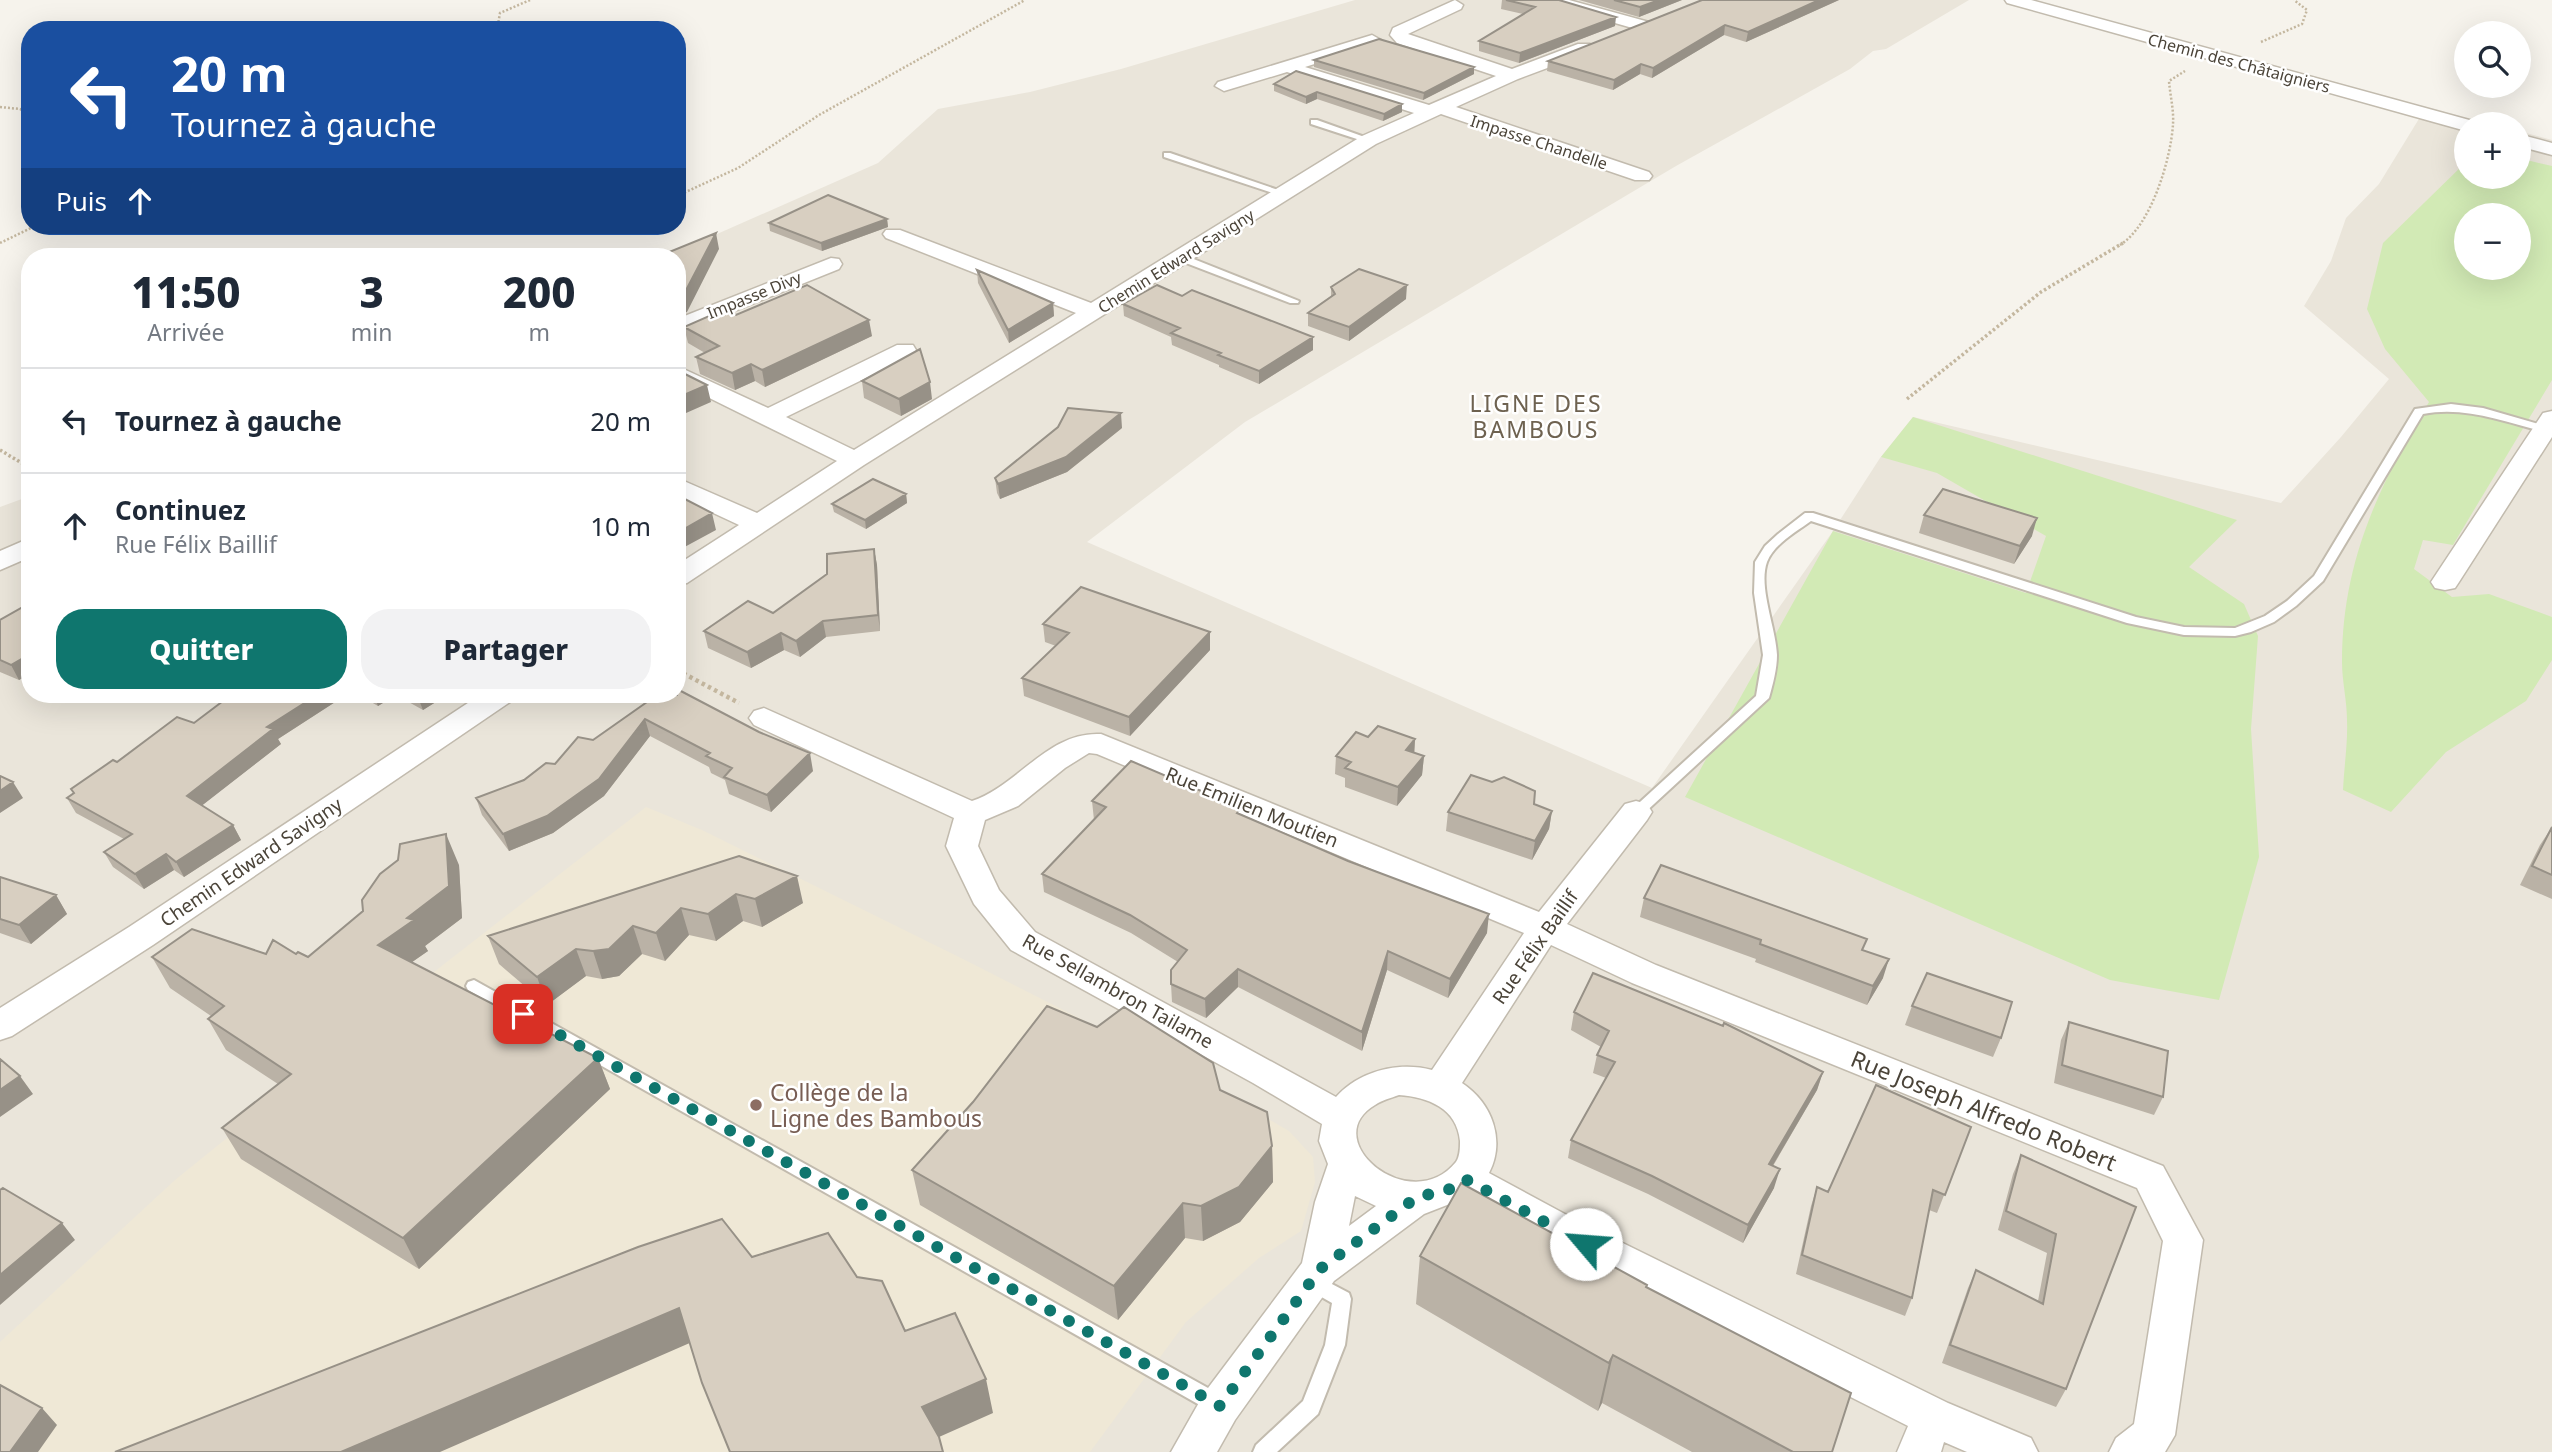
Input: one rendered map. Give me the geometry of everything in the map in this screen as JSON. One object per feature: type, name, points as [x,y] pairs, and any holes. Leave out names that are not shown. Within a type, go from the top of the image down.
[{"type":"street","points":[[1552,0],[1643,26]]},
{"type":"street","name":"Chemin des Châtaigniers","points":[[2013,0],[2454,122]]},
{"type":"street","points":[[1455,5],[1399,32],[1399,35],[1512,75]]},
{"type":"street","name":"Chemin Edward Savigny","points":[[686,571],[855,460],[1369,140],[1432,109],[1512,75],[1665,17]]},
{"type":"street","points":[[1224,86],[1372,40]]},
{"type":"street","name":"Impasse Chandelle","points":[[1288,66],[1642,176]]},
{"type":"street","points":[[2531,143],[2552,149]]},
{"type":"street","points":[[893,234],[1094,312]]},
{"type":"street","name":"Impasse Divy","points":[[686,323],[831,264]]},
{"type":"street","points":[[768,417],[905,351]]},
{"type":"street","points":[[686,377],[855,460]]},
{"type":"street","points":[[2445,582],[2548,423]]},
{"type":"street","points":[[686,490],[760,524]]},
{"type":"street","points":[[0,562],[21,551]]},
{"type":"street","name":"Chemin Edward Savigny","points":[[0,1026],[141,936],[488,703]]},
{"type":"street","points":[[764,718],[971,813]]},
{"type":"street","name":"Rue Emilien Moutien","points":[[971,813],[1009,798],[1072,747],[1088,741],[1545,928]]},
{"type":"street","name":"Rue Félix Baillif","points":[[1440,1087],[1545,928],[1636,812]]},
{"type":"street","name":"Rue Sellambron Tailame","points":[[971,813],[962,846],[986,896],[1023,941],[1266,1073],[1340,1117]]},
{"type":"street","name":"Rue Joseph Alfredo Robert","points":[[1545,928],[1644,974],[2150,1177],[2183,1240],[2154,1435],[2131,1452]]},
{"type":"street","points":[[1396,1080],[1418,1081],[1440,1087],[1457,1098],[1471,1112],[1478,1129],[1480,1146],[1476,1163],[1465,1179],[1448,1190],[1407,1198],[1385,1194],[1363,1183],[1346,1167],[1338,1147],[1340,1117],[1357,1096],[1375,1085],[1396,1080]]},
{"type":"street","points":[[1315,1275],[1346,1167]]},
{"type":"street","points":[[1465,1179],[1926,1434],[2016,1452]]},
{"type":"street","points":[[1193,1452],[1220,1406],[1315,1275],[1417,1197]]},
{"type":"lane","points":[[1314,122],[1369,140]]},
{"type":"lane","points":[[1167,155],[1282,193]]},
{"type":"lane","points":[[1182,258],[1294,300]]},
{"type":"lane","points":[[1636,812],[1762,698],[1769,677],[1770,655],[1760,583],[1761,562],[1778,541],[1809,516],[2131,620],[2199,634],[2238,632],[2276,615],[2302,596],[2319,578],[2419,411],[2438,406],[2453,406],[2548,423]]},
{"type":"lane","points":[[474,986],[1220,1406]]},
{"type":"lane","points":[[1263,1452],[1311,1407],[1335,1345],[1342,1299],[1315,1275]]},
{"type":"path","points":[[499,21],[500,13],[530,0]]},
{"type":"path","points":[[686,192],[738,168],[819,115],[1025,0]]},
{"type":"path","points":[[1907,399],[2041,292],[2133,237],[2158,192],[2173,125],[2169,81],[2208,55],[2260,42],[2302,24],[2306,10],[2294,0]]},
{"type":"path","points":[[0,107],[21,110]]},
{"type":"path","points":[[0,243],[21,233]]},
{"type":"path","points":[[0,450],[21,463]]},
{"type":"path","points":[[686,675],[764,718]]},
{"type":"shaded area","points":[[1355,0],[1969,0],[1886,49],[1873,51],[1850,69],[1676,166],[1245,422],[1087,542],[1652,788],[1833,531],[1880,458],[1913,417],[2281,503],[2389,379],[2304,306],[2331,261],[2346,218],[2379,184],[2425,109],[2454,116],[2454,189],[2531,189],[2531,134],[2552,140],[2552,1452],[0,1452],[0,507],[21,499],[21,703],[686,703],[685,248],[878,163],[938,109],[1030,92],[1121,69]]},
{"type":"shaded area","name":"Collège de la Ligne des Bambous","points":[[646,807],[702,830],[963,959],[1201,1080],[1289,1131],[1313,1157],[1315,1182],[1301,1231],[1259,1258],[1186,1322],[1090,1452],[0,1452],[0,1342],[175,1180],[389,1007]]},
{"type":"green space","points":[[2531,161],[2552,166],[2552,380],[2453,545],[2423,540],[2414,569],[2452,597],[2489,594],[2552,617],[2552,660],[2526,701],[2446,752],[2391,812],[2343,790],[2347,729],[2342,669],[2344,626],[2356,558],[2379,494],[2429,402],[2385,349],[2367,309],[2383,243],[2454,174],[2454,189],[2531,189]]},
{"type":"green space","points":[[1913,417],[2237,520],[2189,567],[2244,604],[2258,636],[2251,729],[2259,857],[2219,1000],[2110,980],[1685,797],[1833,531],[2026,593],[2046,536],[1937,473],[1881,457]]},
{"type":"building","points":[[1506,0],[1559,0],[1616,17],[1520,53],[1479,41],[1535,7]]},
{"type":"building","points":[[1614,0],[1659,0],[1640,7]]},
{"type":"building","points":[[1702,0],[1819,0],[1748,32],[1725,25],[1653,68],[1641,64],[1614,80],[1548,61]]},
{"type":"building","points":[[1379,39],[1474,67],[1424,93],[1314,60]]},
{"type":"building","points":[[1296,71],[1402,104],[1384,114],[1317,92],[1306,97],[1274,84]]},
{"type":"building","points":[[828,195],[887,219],[821,243],[769,223]]},
{"type":"building","points":[[716,233],[686,290],[686,248],[679,248]]},
{"type":"building","points":[[1359,269],[1407,285],[1349,327],[1308,313],[1335,294],[1331,287]]},
{"type":"building","points":[[977,270],[1053,303],[1008,330]]},
{"type":"building","points":[[807,285],[869,320],[762,370],[751,364],[732,373],[696,357],[719,346],[686,326],[725,309],[736,315]]},
{"type":"building","points":[[1157,285],[1182,296],[1192,290],[1313,337],[1259,371],[1171,333],[1180,328],[1123,304]]},
{"type":"building","points":[[920,349],[930,382],[899,399],[862,381]]},
{"type":"building","points":[[686,374],[707,385],[686,394]]},
{"type":"building","points":[[1068,408],[1121,413],[1066,457],[998,484],[995,478],[1058,427]]},
{"type":"building","points":[[873,479],[906,494],[865,520],[832,504]]},
{"type":"building","points":[[1943,489],[2037,518],[2020,546],[1924,515]]},
{"type":"building","points":[[686,500],[712,513],[686,528]]},
{"type":"building","points":[[874,549],[878,615],[823,621],[796,641],[781,633],[747,652],[704,631],[748,601],[773,613],[827,574],[827,554]]},
{"type":"building","points":[[1081,587],[1210,632],[1129,717],[1022,678],[1069,633],[1043,624]]},
{"type":"building","points":[[21,608],[21,659],[11,665],[0,660],[0,620]]},
{"type":"building","points":[[686,694],[759,732],[810,753],[767,795],[724,777],[732,768],[706,756],[710,753],[645,719],[599,779],[547,816],[503,834],[476,798],[524,780],[546,763],[555,764],[578,737],[593,740],[646,703],[686,703]]},
{"type":"building","points":[[220,703],[304,703],[267,727],[273,729],[187,796],[233,825],[176,862],[166,854],[135,874],[104,852],[132,834],[67,798],[74,793],[71,789],[113,760],[117,762],[177,717],[194,723]]},
{"type":"building","points":[[1378,726],[1415,739],[1406,750],[1424,756],[1398,787],[1345,768],[1351,762],[1336,756],[1356,732],[1368,737]]},
{"type":"building","points":[[1131,761],[1241,808],[1237,813],[1348,861],[1489,914],[1450,979],[1388,951],[1362,1032],[1238,969],[1205,999],[1171,984],[1171,970],[1187,950],[1130,915],[1042,874],[1106,807],[1092,801]]},
{"type":"building","points":[[1471,775],[1492,782],[1504,777],[1535,791],[1534,804],[1552,811],[1535,841],[1448,812]]},
{"type":"building","points":[[0,776],[13,782],[0,791]]},
{"type":"building","points":[[2552,827],[2552,875],[2532,866]]},
{"type":"building","points":[[446,834],[449,886],[407,918],[414,920],[378,945],[598,1058],[403,1238],[222,1128],[291,1074],[208,1019],[224,1006],[152,957],[192,929],[266,954],[273,940],[296,954],[298,952],[308,957],[363,911],[362,900],[380,874],[398,860],[400,844]]},
{"type":"building","points":[[739,856],[797,876],[755,899],[736,894],[708,914],[681,908],[656,933],[633,926],[609,949],[576,949],[537,977],[488,936]]},
{"type":"building","points":[[1661,865],[1867,939],[1862,950],[1889,959],[1873,986],[1760,944],[1761,940],[1644,898]]},
{"type":"building","points":[[0,877],[56,895],[19,925],[0,919]]},
{"type":"building","points":[[1593,973],[1723,1026],[1724,1023],[1823,1072],[1769,1164],[1780,1169],[1748,1225],[1652,1176],[1571,1140],[1615,1062],[1597,1055],[1609,1031],[1574,1012]]},
{"type":"building","points":[[1927,973],[2012,1002],[2001,1038],[1912,1006]]},
{"type":"building","points":[[1047,1006],[1097,1027],[1124,1007],[1213,1063],[1220,1090],[1267,1112],[1272,1146],[1239,1187],[1201,1206],[1183,1203],[1114,1286],[912,1170],[973,1102]]},
{"type":"building","points":[[2069,1022],[2168,1051],[2163,1097],[2062,1065]]},
{"type":"building","points":[[0,1059],[20,1076],[0,1090]]},
{"type":"building","points":[[1876,1085],[1971,1127],[1945,1195],[1933,1190],[1912,1298],[1802,1255],[1817,1187],[1828,1192]]},
{"type":"building","points":[[2021,1155],[2136,1207],[2066,1389],[1950,1345],[1976,1270],[2043,1304],[2056,1234],[2006,1211]]},
{"type":"building","points":[[1461,1183],[1647,1285],[1646,1287],[1851,1393],[1832,1452],[1793,1452],[1613,1355],[1609,1363],[1420,1256]]},
{"type":"building","points":[[3,1188],[62,1223],[0,1275],[0,1190]]},
{"type":"building","points":[[722,1219],[752,1257],[828,1233],[857,1277],[882,1281],[905,1331],[955,1313],[986,1379],[922,1407],[939,1437],[943,1452],[730,1452],[702,1383],[679,1308],[341,1452],[115,1452],[638,1247]]},
{"type":"building","points":[[0,1385],[42,1408],[10,1452],[0,1452]]},
{"type":"place","name":"Collège de la Ligne des Bambous","points":[[756,1105]]},
{"type":"district","name":"LIGNE DES BAMBOUS","points":[[1536,416]]},
{"type":"route","points":[[523,1014],[1220,1406],[1320,1269],[1417,1197],[1448,1190],[1465,1179],[1586,1244]]}]
